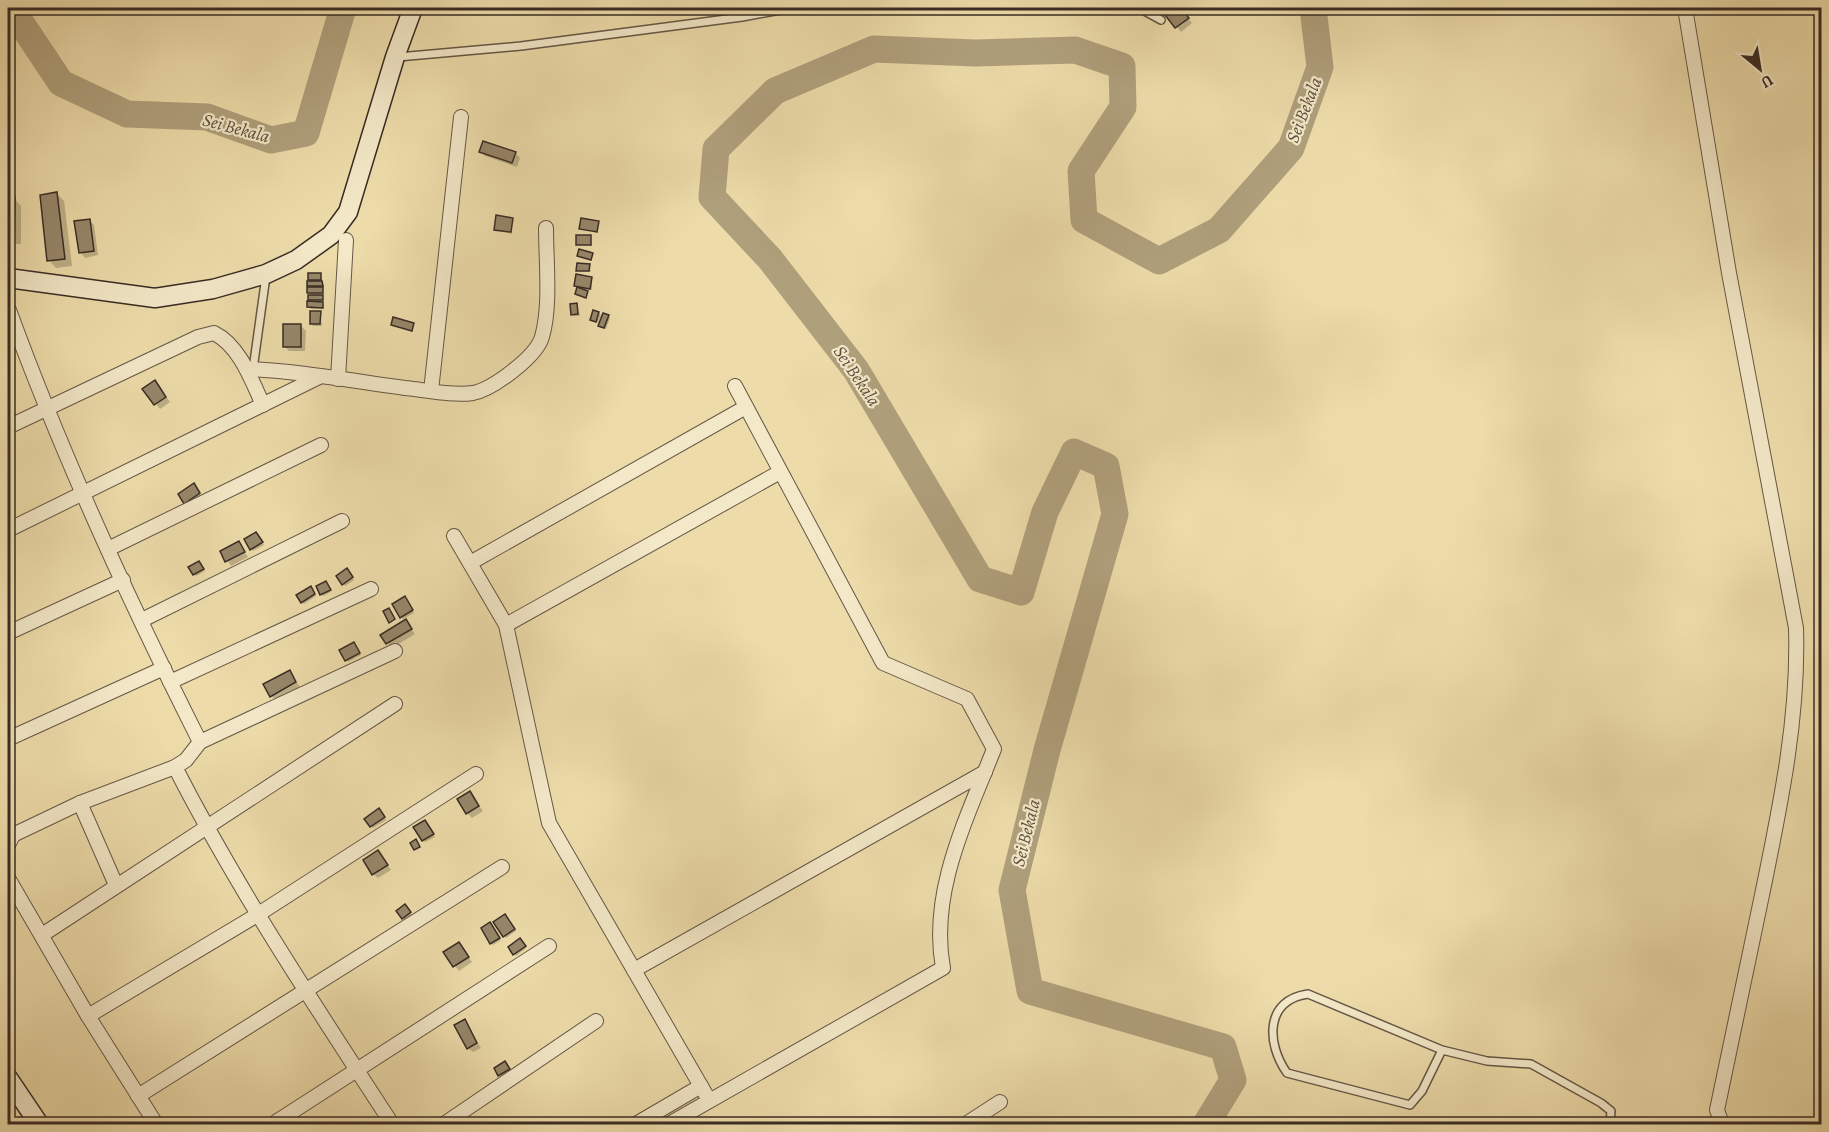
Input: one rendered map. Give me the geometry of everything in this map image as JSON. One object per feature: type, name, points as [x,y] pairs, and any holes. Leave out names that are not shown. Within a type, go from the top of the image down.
[{"type":"main road","points":[[8,278],[150,298],[213,289],[266,274],[296,260],[331,235],[348,212],[394,57],[414,8]]},
{"type":"main road","points":[[8,1078],[39,1125]]},
{"type":"street","points":[[1685,8],[1729,273],[1796,628],[1797,673],[1794,711],[1772,842],[1717,1110],[1722,1125]]},
{"type":"street","points":[[431,391],[461,117]]},
{"type":"street","points":[[250,370],[431,391],[470,393],[484,390],[498,382],[528,357],[542,339],[545,319],[546,228]]},
{"type":"street","points":[[338,379],[346,240]]},
{"type":"street","points":[[9,310],[46,410],[81,494],[200,742]]},
{"type":"street","points":[[8,427],[206,334],[221,337],[250,370],[263,405]]},
{"type":"street","points":[[8,530],[319,377]]},
{"type":"street","points":[[669,1125],[709,1100],[943,968],[939,948],[948,869],[994,749],[967,699],[882,663],[735,386]]},
{"type":"street","points":[[470,563],[746,407]]},
{"type":"street","points":[[108,549],[321,446]]},
{"type":"street","points":[[506,625],[780,472]]},
{"type":"street","points":[[142,620],[342,521]]},
{"type":"street","points":[[454,536],[506,625],[549,823],[709,1100]]},
{"type":"street","points":[[8,633],[123,580]]},
{"type":"street","points":[[170,682],[371,589]]},
{"type":"street","points":[[9,834],[175,767],[186,760],[200,742],[395,651]]},
{"type":"street","points":[[8,739],[164,668]]},
{"type":"street","points":[[42,935],[395,704]]},
{"type":"street","points":[[175,767],[206,828],[257,915],[392,1125]]},
{"type":"street","points":[[634,970],[985,772]]},
{"type":"street","points":[[88,1016],[257,915],[476,774]]},
{"type":"street","points":[[81,803],[116,885]]},
{"type":"street","points":[[138,1096],[307,992],[502,867]]},
{"type":"street","points":[[8,878],[88,1016],[156,1125]]},
{"type":"street","points":[[273,1125],[549,946]]},
{"type":"street","points":[[444,1125],[596,1021]]},
{"type":"street","points":[[636,1125],[701,1086]]},
{"type":"street","points":[[966,1125],[1000,1102]]},
{"type":"lane","points":[[394,57],[521,46],[742,17],[791,8]]},
{"type":"lane","points":[[1139,8],[1161,20]]},
{"type":"lane","points":[[250,370],[266,274]]},
{"type":"lane","points":[[1442,1050],[1422,1090],[1410,1106],[1287,1073],[1279,1062],[1272,1032],[1279,1007],[1292,996],[1308,994],[1442,1050],[1487,1061],[1531,1064],[1601,1103],[1611,1111],[1610,1125]]},
{"type":"lane","points":[[1713,1125],[1717,1110]]},
{"type":"building","points":[[1175,8],[1181,8],[1189,18],[1175,28],[1165,15]]},
{"type":"building","points":[[483,141],[516,152],[512,163],[479,152]]},
{"type":"building","points":[[57,192],[65,259],[47,261],[40,195]]},
{"type":"building","points":[[8,197],[15,197],[14,237],[8,237]]},
{"type":"building","points":[[496,215],[513,218],[511,232],[494,230]]},
{"type":"building","points":[[581,218],[599,221],[597,232],[579,229]]},
{"type":"building","points":[[90,219],[94,251],[79,253],[74,221]]},
{"type":"building","points":[[576,235],[591,235],[591,245],[576,245]]},
{"type":"building","points":[[579,249],[593,253],[591,260],[577,256]]},
{"type":"building","points":[[577,263],[590,264],[589,271],[576,271]]},
{"type":"building","points":[[308,273],[321,273],[321,280],[308,280]]},
{"type":"building","points":[[576,274],[592,277],[590,289],[574,286]]},
{"type":"building","points":[[307,281],[322,281],[323,286],[307,286]]},
{"type":"building","points":[[307,287],[323,287],[323,293],[307,293]]},
{"type":"building","points":[[577,287],[588,291],[586,298],[575,294]]},
{"type":"building","points":[[308,295],[323,295],[323,300],[308,300]]},
{"type":"building","points":[[307,301],[323,302],[323,308],[307,307]]},
{"type":"building","points":[[577,303],[578,314],[571,315],[570,304]]},
{"type":"building","points":[[593,310],[599,312],[596,322],[590,320]]},
{"type":"building","points":[[310,311],[321,311],[320,324],[310,324]]},
{"type":"building","points":[[603,313],[609,315],[604,328],[598,326]]},
{"type":"building","points":[[393,317],[414,323],[412,331],[391,325]]},
{"type":"building","points":[[283,324],[301,324],[301,347],[283,347]]},
{"type":"building","points":[[155,380],[166,397],[154,405],[142,389]]},
{"type":"building","points":[[194,483],[200,493],[184,504],[178,494]]},
{"type":"building","points":[[256,532],[263,542],[250,550],[244,539]]},
{"type":"building","points":[[239,541],[245,552],[225,562],[220,551]]},
{"type":"building","points":[[199,561],[204,569],[193,575],[188,567]]},
{"type":"building","points":[[347,568],[353,577],[342,585],[336,576]]},
{"type":"building","points":[[326,581],[331,590],[320,595],[316,586]]},
{"type":"building","points":[[311,586],[315,594],[301,603],[296,595]]},
{"type":"building","points":[[405,596],[413,610],[400,618],[392,604]]},
{"type":"building","points":[[389,608],[395,619],[389,623],[383,611]]},
{"type":"building","points":[[406,619],[412,629],[386,644],[380,635]]},
{"type":"building","points":[[354,642],[360,653],[345,661],[339,650]]},
{"type":"building","points":[[290,670],[296,682],[270,697],[263,684]]},
{"type":"building","points":[[470,791],[479,806],[466,814],[457,799]]},
{"type":"building","points":[[379,808],[385,817],[370,827],[364,819]]},
{"type":"building","points":[[425,820],[434,834],[422,841],[413,827]]},
{"type":"building","points":[[416,839],[420,847],[414,850],[410,843]]},
{"type":"building","points":[[378,850],[388,865],[372,875],[363,860]]},
{"type":"building","points":[[405,904],[411,912],[402,919],[396,911]]},
{"type":"building","points":[[505,914],[515,929],[503,937],[493,922]]},
{"type":"building","points":[[490,922],[500,938],[490,944],[481,928]]},
{"type":"building","points":[[520,938],[526,946],[513,955],[508,947]]},
{"type":"building","points":[[459,942],[469,957],[453,967],[443,952]]},
{"type":"building","points":[[465,1019],[477,1043],[467,1049],[454,1025]]},
{"type":"building","points":[[505,1061],[510,1069],[498,1076],[494,1068]]},
{"type":"waterway","name":"Sei Bekala","points":[[11,8],[61,83],[127,114],[207,117],[271,140],[306,133],[343,8]]},
{"type":"waterway","name":"Sei Bekala","points":[[1206,1124],[1233,1080],[1223,1047],[1030,991],[1012,890],[1047,750],[1115,514],[1106,466],[1074,452],[1045,512],[1021,592],[980,579],[856,370],[770,259],[712,197],[716,149],[775,91],[874,49],[975,53],[1075,50],[1122,66],[1123,107],[1081,171],[1084,220],[1159,261],[1219,230],[1291,148],[1320,67],[1313,8]]}]
